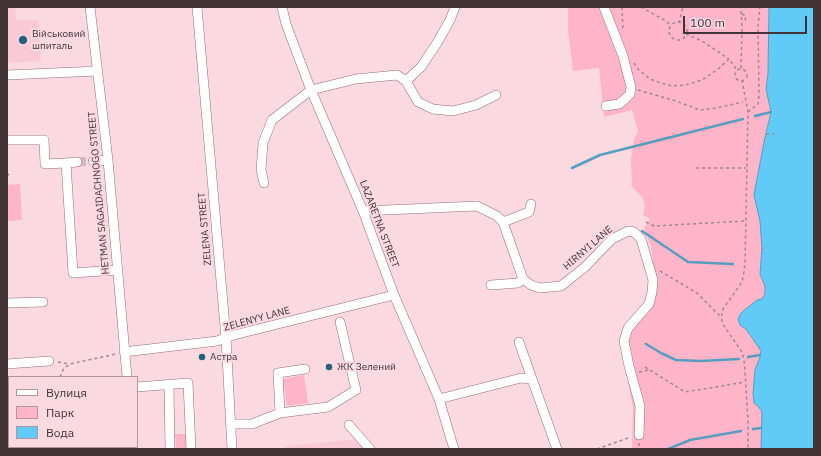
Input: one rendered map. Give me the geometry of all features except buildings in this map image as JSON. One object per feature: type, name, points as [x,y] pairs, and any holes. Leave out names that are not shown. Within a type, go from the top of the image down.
[{"type":"street","name":"HETMAN SAGAIDACHNOGO STREET","points":[[90,7],[108,160],[127,376]]},
{"type":"street","name":"ZELENA STREET","points":[[197,7],[226,338],[232,449]]},
{"type":"street","name":"LAZARETNA STREET","points":[[282,7],[286,24],[310,90],[363,211],[394,296],[439,399],[454,449]]},
{"type":"street","points":[[406,81],[421,67],[437,43],[450,20],[455,7]]},
{"type":"street","points":[[604,7],[623,56],[631,87],[630,94],[625,99],[618,104],[606,106]]},
{"type":"street","points":[[7,75],[98,70]]},
{"type":"street","points":[[264,182],[261,170],[263,143],[272,120],[310,90],[356,79],[396,75],[406,81],[418,102],[433,109],[454,111],[476,105],[496,95]]},
{"type":"street","points":[[7,140],[44,140],[45,164],[76,162]]},
{"type":"street","points":[[93,161],[108,160]]},
{"type":"street","points":[[66,163],[73,273],[117,270]]},
{"type":"street","points":[[503,222],[529,212],[531,204]]},
{"type":"street","points":[[363,211],[477,206],[497,216],[503,222],[523,279],[518,283],[491,285]]},
{"type":"street","name":"HIRNYI LANE","points":[[523,279],[531,285],[540,288],[561,286],[585,267],[612,239],[628,231],[634,232],[641,239],[653,280],[652,292],[649,304],[628,328],[624,341],[640,406],[639,435]]},
{"type":"street","name":"ZELENYY LANE","points":[[124,352],[217,341],[234,335],[394,296]]},
{"type":"street","points":[[7,303],[43,302]]},
{"type":"street","points":[[230,424],[252,424],[280,412],[328,407],[356,390],[340,322]]},
{"type":"street","points":[[519,342],[557,449]]},
{"type":"street","points":[[7,364],[49,362]]},
{"type":"street","points":[[280,412],[278,373],[305,369]]},
{"type":"street","points":[[439,399],[521,378],[532,379]]},
{"type":"street","points":[[138,387],[188,383],[191,449]]},
{"type":"street","points":[[168,385],[170,449]]},
{"type":"street","points":[[349,424],[370,449]]},
{"type":"path","points":[[622,7],[623,33]]},
{"type":"path","points":[[641,7],[666,21],[671,26]]},
{"type":"path","points":[[679,23],[684,7]]},
{"type":"path","points":[[741,7],[741,68]]},
{"type":"path","points":[[748,112],[758,104],[758,26],[760,7]]},
{"type":"path","points":[[742,14],[746,16],[745,20],[742,22]]},
{"type":"path","points":[[679,23],[686,28],[686,34],[683,38],[674,39],[669,33],[671,26],[679,23]]},
{"type":"path","points":[[686,34],[702,41],[729,60],[737,70]]},
{"type":"path","points":[[634,63],[638,69],[650,79],[672,86],[684,85],[702,80],[729,60]]},
{"type":"path","points":[[741,68],[746,71],[747,75],[742,80]]},
{"type":"path","points":[[741,68],[735,73],[735,77],[738,80],[742,80]]},
{"type":"path","points":[[721,318],[727,301],[734,294],[743,278],[745,264],[748,112],[742,80]]},
{"type":"path","points":[[631,87],[700,110],[743,102]]},
{"type":"path","points":[[766,134],[774,134]]},
{"type":"path","points":[[696,168],[747,168]]},
{"type":"path","points":[[646,222],[654,226],[745,221]]},
{"type":"path","points":[[647,262],[670,278],[697,293],[721,318],[724,326],[742,352],[746,371],[748,449]]},
{"type":"path","points":[[49,362],[70,364],[124,352]]},
{"type":"path","points":[[60,376],[64,368],[70,364]]},
{"type":"path","points":[[645,367],[685,392],[746,382]]},
{"type":"path","points":[[643,371],[649,370]]},
{"type":"path","points":[[597,449],[639,435]]},
{"type":"shaded area","name":"Військовий шпиталь","points":[[7,7],[15,7],[16,20],[38,20],[41,61],[7,63]]},
{"type":"shaded area","points":[[360,439],[362,449],[283,449],[287,446]]},
{"type":"green space","points":[[568,7],[769,7],[768,74],[766,89],[771,112],[764,142],[761,204],[762,248],[760,274],[765,286],[765,294],[762,299],[757,300],[753,304],[738,321],[746,329],[761,351],[755,371],[753,394],[754,403],[762,412],[764,449],[632,449],[633,407],[621,348],[621,333],[629,320],[645,302],[653,262],[651,247],[644,228],[650,219],[643,215],[645,205],[642,197],[632,187],[631,159],[634,139],[638,131],[632,110],[604,117],[599,68],[573,71],[568,30]]},
{"type":"green space","points":[[20,184],[22,220],[8,221],[7,185]]},
{"type":"green space","points":[[304,375],[308,403],[287,406],[283,379]]},
{"type":"green space","points":[[175,434],[186,434],[187,449],[176,449]]},
{"type":"water","points":[[769,7],[814,7],[814,449],[761,449],[762,412],[754,403],[753,394],[755,370],[761,351],[746,329],[740,325],[738,319],[741,313],[757,300],[762,299],[765,294],[765,286],[760,274],[762,248],[760,221],[754,195],[771,112],[766,89],[768,74]]},
{"type":"waterway","points":[[755,116],[771,112]]},
{"type":"waterway","points":[[572,168],[600,155],[743,119]]},
{"type":"waterway","points":[[642,231],[688,262],[733,264]]},
{"type":"waterway","points":[[646,344],[676,360],[701,361],[739,359]]},
{"type":"waterway","points":[[748,357],[760,355]]},
{"type":"waterway","points":[[753,429],[761,428]]},
{"type":"waterway","points":[[668,449],[690,440],[741,431]]},
{"type":"tunnel","points":[[77,162],[93,161]]},
{"type":"place","name":"Військовий шпиталь","points":[[23,40]]},
{"type":"place","name":"Астра","points":[[202,357]]},
{"type":"place","name":"ЖК Зелений","points":[[329,367]]}]
